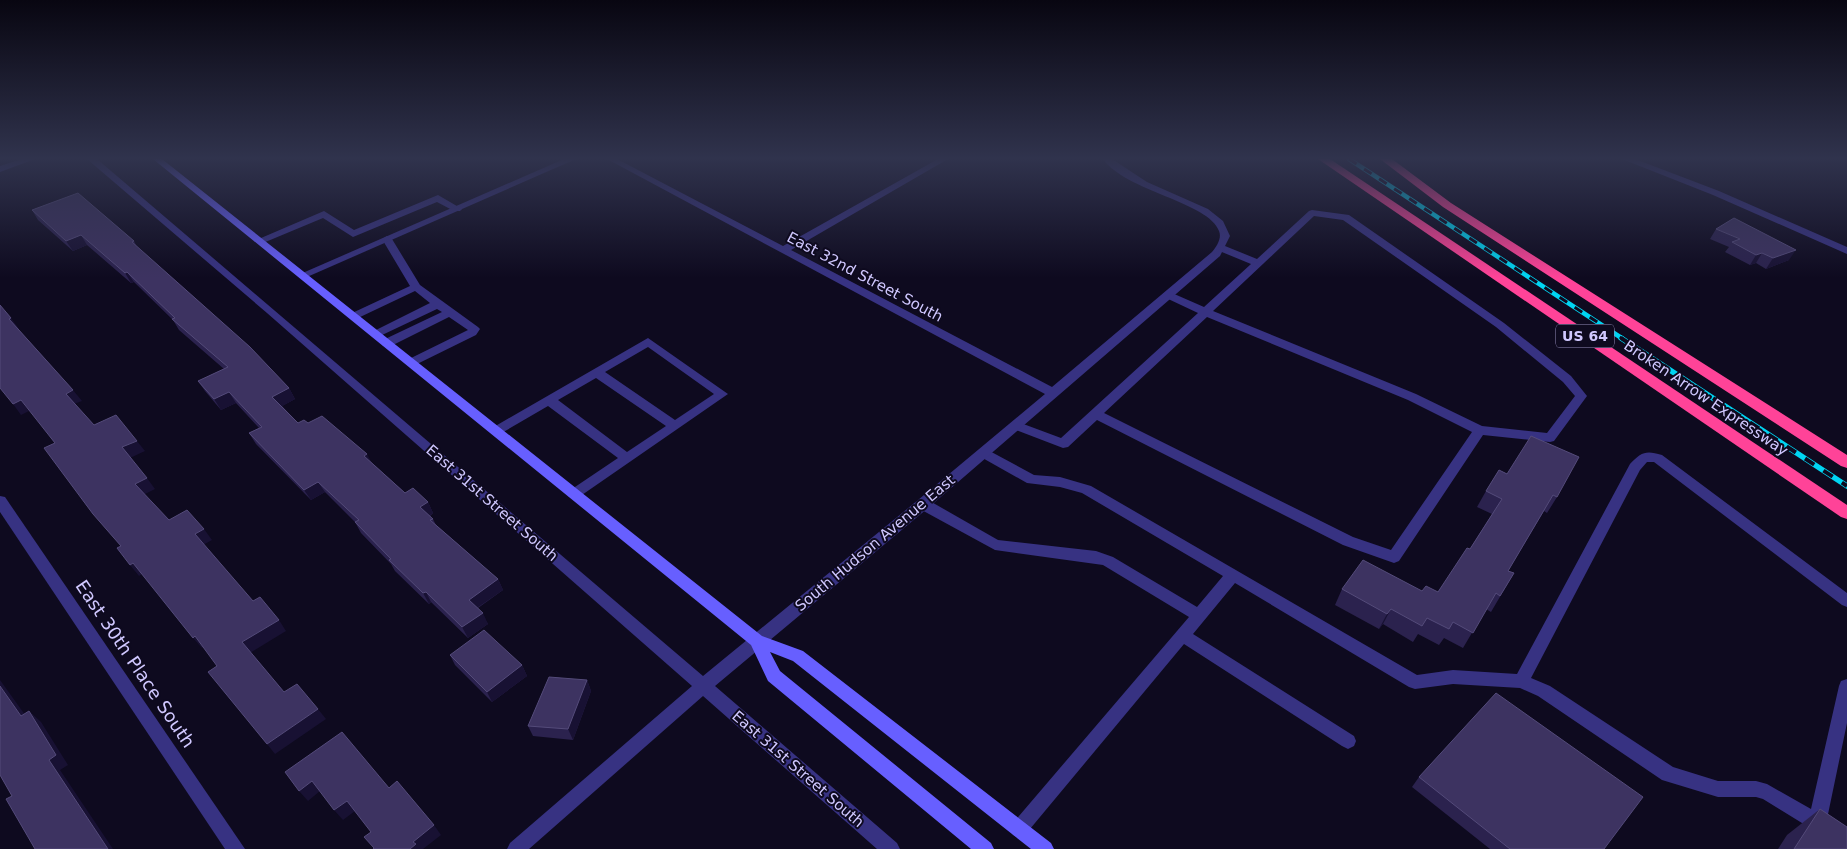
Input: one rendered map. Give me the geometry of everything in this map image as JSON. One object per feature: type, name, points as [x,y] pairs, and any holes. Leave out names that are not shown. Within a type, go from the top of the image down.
[{"type":"highway","name":"Broken Arrow Expressway","points":[[1381,199],[1847,514]]},
{"type":"highway","name":"Broken Arrow Expressway","points":[[1438,199],[1847,462]]},
{"type":"main road","points":[[207,199],[758,641],[798,656],[1045,849]]},
{"type":"main road","points":[[758,641],[774,676],[985,849]]},
{"type":"street","name":"East 31st Street South","points":[[139,199],[286,324],[891,849]]},
{"type":"street","points":[[260,240],[324,214],[353,234],[437,199]]},
{"type":"street","points":[[439,199],[458,209]]},
{"type":"street","points":[[303,276],[481,199]]},
{"type":"street","name":"East 32nd Street South","points":[[686,199],[1053,393]]},
{"type":"street","points":[[784,250],[874,199]]},
{"type":"street","points":[[1175,199],[1205,212],[1219,221],[1225,231],[1224,242],[1221,248],[1258,263]]},
{"type":"street","points":[[1729,199],[1847,250]]},
{"type":"street","points":[[1016,425],[1063,444],[1096,414],[1205,312],[1312,213],[1346,217],[1500,325],[1567,379],[1581,396],[1550,438],[1480,430],[1412,397],[1205,312],[1168,295]]},
{"type":"street","points":[[387,239],[416,287],[474,329],[472,333],[411,363]]},
{"type":"street","name":"South Hudson Avenue East","points":[[516,849],[703,686],[923,504],[1221,248]]},
{"type":"street","points":[[354,316],[416,287]]},
{"type":"street","points":[[376,334],[438,304]]},
{"type":"street","points":[[387,343],[450,312]]},
{"type":"street","points":[[496,431],[648,342],[722,394],[574,494]]},
{"type":"street","points":[[596,372],[675,426]]},
{"type":"street","points":[[549,400],[627,458]]},
{"type":"street","points":[[1096,414],[1348,541],[1394,557],[1480,430]]},
{"type":"street","points":[[984,452],[1032,480],[1060,482],[1086,489],[1415,682],[1453,677],[1521,681],[1544,691],[1668,774],[1718,789],[1756,789],[1767,792],[1847,842]]},
{"type":"street","points":[[1521,681],[1635,467],[1644,457],[1657,458],[1847,601]]},
{"type":"street","name":"East 30th Place South","points":[[0,501],[236,849]]},
{"type":"street","points":[[923,504],[994,545],[1096,557],[1108,562],[1199,615]]},
{"type":"street","points":[[1019,829],[1234,575]]},
{"type":"street","points":[[1182,635],[1348,741]]},
{"type":"street","points":[[1817,822],[1847,686]]},
{"type":"building","points":[[63,199],[85,199],[250,347],[289,388],[272,397],[298,423],[304,420],[308,423],[322,416],[367,454],[364,456],[405,493],[413,488],[428,502],[420,507],[433,519],[430,520],[498,579],[469,600],[483,613],[462,627],[389,560],[391,559],[355,522],[359,520],[318,482],[304,490],[249,433],[262,427],[229,392],[214,399],[198,381],[228,367],[172,319],[175,318],[127,272],[125,273],[81,235],[66,241],[32,210]]},
{"type":"building","points":[[1734,218],[1796,250],[1773,258],[1762,253],[1756,255],[1732,242],[1740,239],[1716,229]]},
{"type":"building","points":[[0,305],[11,318],[9,319],[73,390],[66,394],[94,425],[116,415],[137,441],[122,447],[147,478],[135,484],[169,520],[187,510],[204,529],[195,534],[253,601],[260,597],[279,620],[242,642],[284,692],[297,684],[318,709],[267,744],[208,672],[217,666],[195,636],[193,638],[133,563],[130,565],[117,548],[121,546],[93,514],[44,448],[55,443],[21,400],[13,404],[0,388]]},
{"type":"building","points":[[1531,436],[1579,457],[1557,497],[1553,495],[1508,571],[1514,573],[1500,596],[1496,593],[1473,633],[1453,622],[1449,629],[1427,618],[1422,626],[1391,609],[1387,614],[1342,589],[1363,560],[1422,591],[1426,586],[1438,592],[1467,548],[1470,549],[1502,499],[1486,491],[1499,470],[1507,474]]},
{"type":"building","points":[[484,630],[522,665],[487,692],[450,655]]},
{"type":"building","points":[[549,677],[587,680],[568,729],[528,726]]},
{"type":"building","points":[[0,686],[21,716],[29,711],[56,755],[49,760],[108,849],[35,849],[6,799],[12,796],[0,775]]},
{"type":"building","points":[[1496,693],[1643,797],[1604,849],[1510,849],[1419,777]]},
{"type":"building","points":[[342,732],[389,788],[397,781],[434,825],[413,842],[416,844],[410,849],[373,849],[364,837],[371,832],[347,801],[334,810],[312,781],[299,791],[285,772]]},
{"type":"building","points":[[1820,809],[1847,827],[1847,849],[1794,849]]},
{"type":"railway","points":[[1409,199],[1623,339]]},
{"type":"railway","points":[[1621,338],[1847,486]]}]
